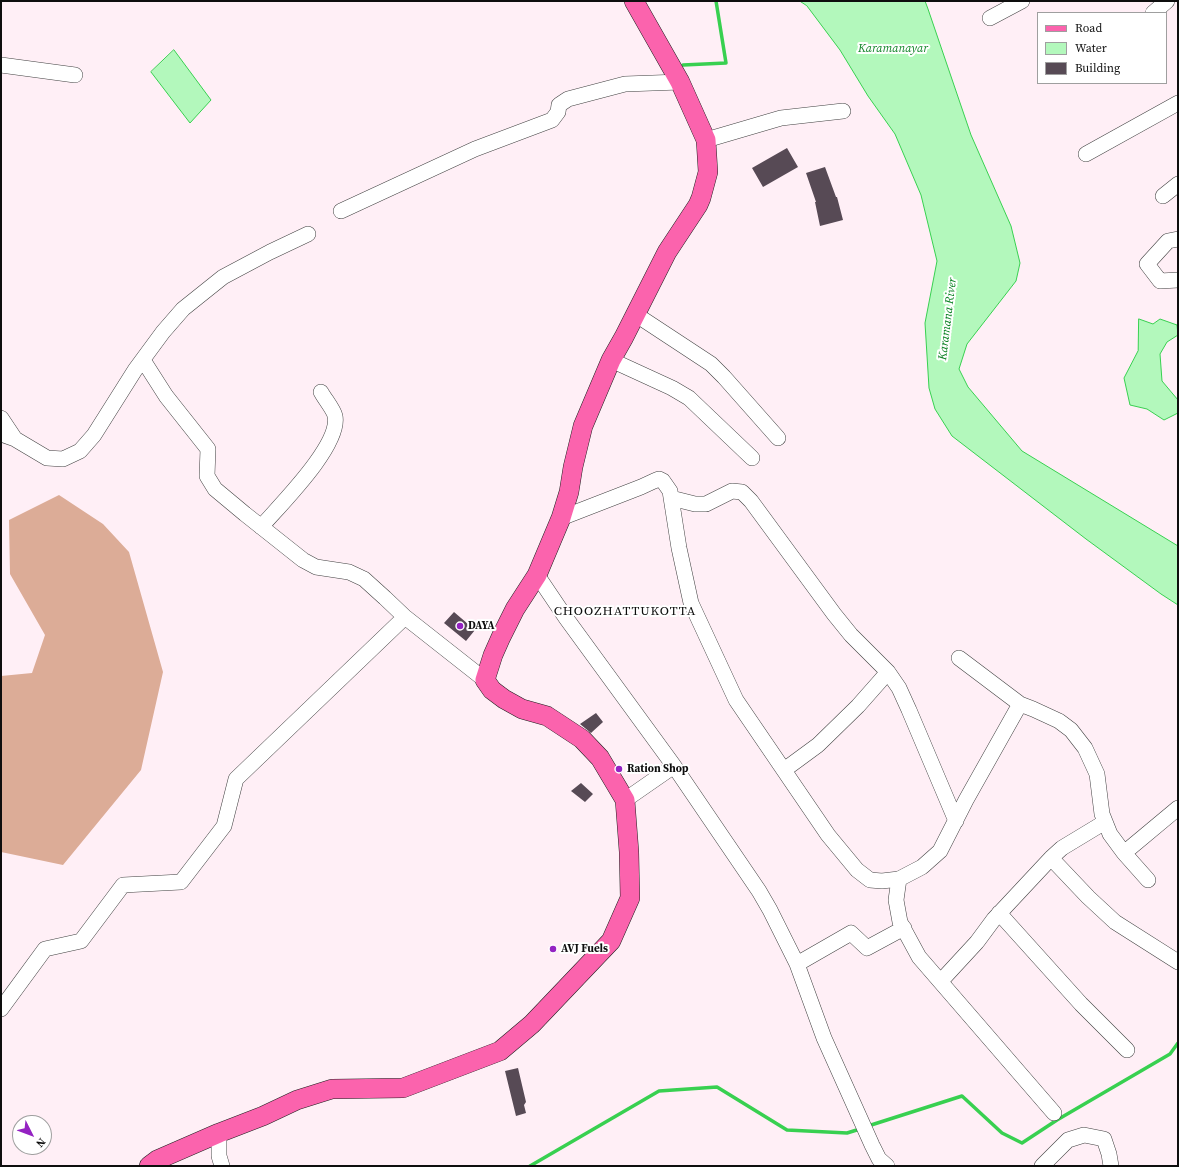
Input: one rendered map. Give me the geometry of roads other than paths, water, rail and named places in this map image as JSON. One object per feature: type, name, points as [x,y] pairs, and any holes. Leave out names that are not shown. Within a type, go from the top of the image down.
[{"type":"main road","points":[[149,1166],[157,1160],[219,1133],[263,1116],[297,1100],[318,1093],[332,1089],[403,1088],[500,1051],[532,1024],[611,941],[630,898],[629,852],[625,800],[600,758],[582,738],[547,716],[522,709],[504,699],[492,690],[485,680],[493,655],[501,637],[515,610],[537,575],[561,518],[569,492],[573,467],[583,426],[611,360],[667,252],[698,205],[708,172],[706,140],[680,82],[634,1]]},
{"type":"street","points":[[990,18],[1022,1]]},
{"type":"street","points":[[1154,12],[1166,1]]},
{"type":"street","points":[[1,65],[75,75]]},
{"type":"street","points":[[341,211],[475,149],[552,120],[558,112],[559,105],[568,99],[625,84],[680,82]]},
{"type":"street","points":[[1086,154],[1178,103]]},
{"type":"street","points":[[706,140],[781,118],[843,111]]},
{"type":"street","points":[[1162,196],[1178,184]]},
{"type":"street","points":[[1,418],[8,437],[47,458],[63,459],[80,451],[94,435],[163,332],[183,309],[223,277],[308,234]]},
{"type":"street","points":[[1178,239],[1168,242],[1147,264],[1160,281],[1178,280]]},
{"type":"street","points":[[635,314],[711,364],[778,438]]},
{"type":"street","points":[[143,360],[166,396],[208,449],[207,476],[215,489],[303,560],[316,567],[349,572],[364,579],[405,617],[485,680]]},
{"type":"street","points":[[611,360],[672,388],[689,398],[752,458]]},
{"type":"street","points":[[261,526],[295,488],[324,452],[335,429],[335,415],[321,392]]},
{"type":"street","points":[[561,518],[659,479],[663,481],[670,491],[679,548],[691,603],[736,700],[828,835],[857,870],[870,880],[882,881],[899,879],[922,867],[940,851],[1020,704]]},
{"type":"street","points":[[671,498],[695,504],[706,504],[732,490],[742,492],[751,500],[834,614],[851,635],[888,672],[899,688],[910,710],[956,820]]},
{"type":"street","points":[[537,575],[570,624],[674,766],[759,891],[797,964],[824,1038],[872,1145],[879,1159],[887,1166]]},
{"type":"street","points":[[1,1009],[45,949],[81,941],[123,885],[181,882],[224,826],[236,779],[405,617]]},
{"type":"street","points":[[959,658],[1020,704],[1060,721],[1071,730],[1085,748],[1097,774],[1102,814],[1110,834],[1124,853],[1148,880]]},
{"type":"street","points":[[784,770],[818,745],[830,734],[858,706],[888,672]]},
{"type":"street","points":[[625,800],[674,766]]},
{"type":"street","points":[[1124,853],[1178,808]]},
{"type":"street","points":[[941,981],[977,942],[999,914],[1051,858],[1062,848],[1105,822]]},
{"type":"street","points":[[1051,858],[1088,897],[1115,922],[1178,962]]},
{"type":"street","points":[[899,879],[896,900],[900,922],[919,957],[1054,1113]]},
{"type":"street","points":[[999,914],[1081,1004],[1127,1050]]},
{"type":"street","points":[[797,964],[851,934],[867,948],[904,928]]},
{"type":"street","points":[[219,1133],[219,1156],[222,1166]]},
{"type":"street","points":[[1042,1166],[1068,1140],[1084,1135],[1104,1139],[1111,1166]]},
{"type":"water","name":"Karamanayar","points":[[800,1],[925,1],[971,135],[1011,226],[1020,263],[1016,281],[967,344],[959,369],[968,387],[1022,451],[1178,546],[1178,605],[1086,539],[952,436],[935,409],[929,388],[925,323],[937,261],[921,195],[895,134],[868,96],[840,50],[807,6]]},
{"type":"water","points":[[174,50],[211,100],[190,123],[151,72]]},
{"type":"water","points":[[1139,319],[1153,324],[1160,319],[1177,325],[1178,335],[1167,342],[1160,354],[1162,381],[1178,400],[1178,413],[1164,420],[1147,409],[1130,405],[1124,378],[1138,351]]},
{"type":"waterway","points":[[683,65],[726,63],[716,1]]},
{"type":"waterway","points":[[868,1126],[962,1096],[1002,1133],[1022,1143],[1057,1120],[1170,1054],[1178,1043]]},
{"type":"waterway","points":[[530,1166],[659,1091],[717,1087],[787,1130],[847,1133],[860,1129]]},
{"type":"place","name":"DAYA","points":[[460,626]]},
{"type":"place","name":"Ration Shop","points":[[619,769]]},
{"type":"place","name":"AVJ Fuels","points":[[553,949]]},
{"type":"district","name":"CHOOZHATTUKOTTA","points":[[625,612]]},
{"type":"water label","name":"Karamana River","points":[[948,319]]}]
